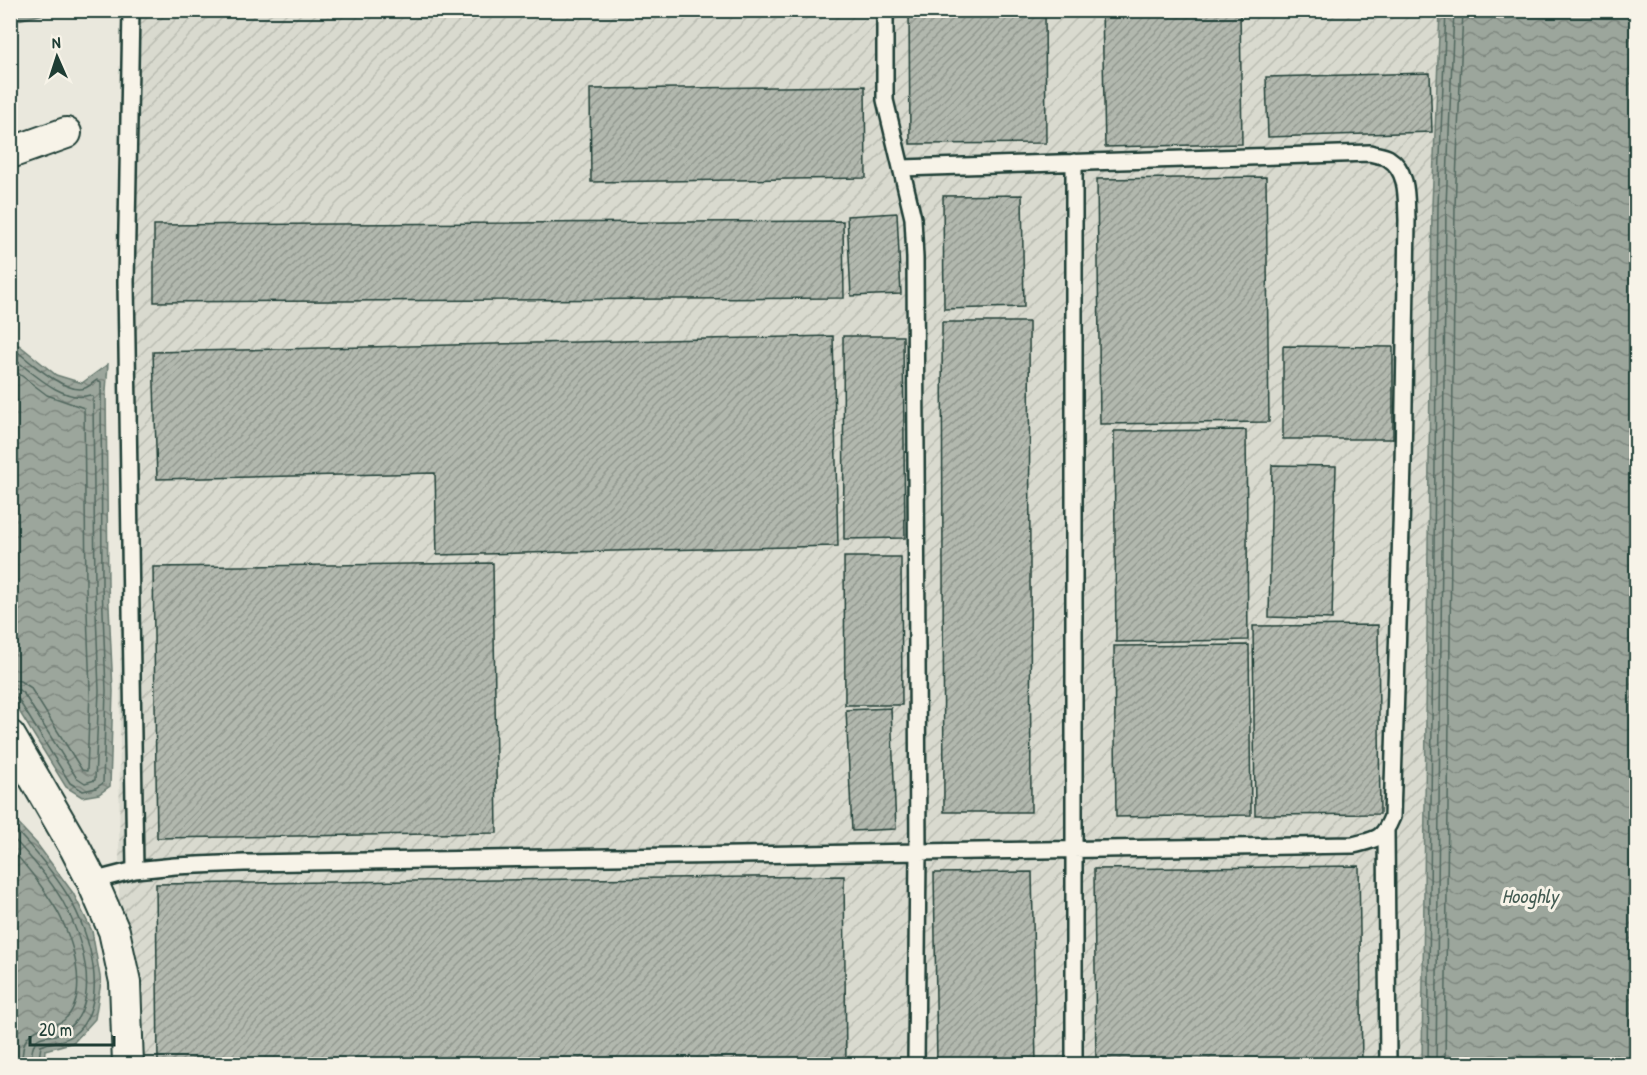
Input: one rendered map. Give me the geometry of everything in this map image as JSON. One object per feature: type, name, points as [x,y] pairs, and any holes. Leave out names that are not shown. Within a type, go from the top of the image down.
[{"type":"street","points":[[10,153],[66,133]]},
{"type":"street","points":[[10,736],[92,881],[114,931],[125,982],[128,1065]]},
{"type":"lane","points":[[131,10],[126,282],[135,870]]},
{"type":"lane","points":[[885,10],[885,100],[913,219],[915,258],[918,853],[916,1065]]},
{"type":"lane","points":[[902,168],[1370,153],[1388,159],[1401,171],[1406,187],[1407,220],[1403,464],[1392,817],[1386,831],[1388,1065]]},
{"type":"lane","points":[[1074,162],[1074,1065]]},
{"type":"lane","points":[[92,881],[135,870],[244,863],[1353,845],[1377,839],[1386,831]]},
{"type":"shaded area","points":[[124,11],[1440,11],[1432,205],[1422,1064],[118,1064]]},
{"type":"water","points":[[11,10],[58,11],[18,20],[11,17]]},
{"type":"water","name":"Hooghly","points":[[1440,11],[1636,11],[1636,1064],[1422,1064],[1432,205]]},
{"type":"water","points":[[19,345],[56,375],[82,383],[108,364],[106,391],[108,585],[113,691],[110,786],[99,794],[82,797],[66,787],[11,698],[10,348]]},
{"type":"water","points":[[10,815],[37,844],[73,893],[92,931],[101,982],[95,1019],[74,1042],[45,1050],[44,1064],[11,1064]]},
{"type":"building","points":[[909,10],[1045,10],[1046,143],[910,144]]},
{"type":"building","points":[[1102,10],[1240,10],[1242,144],[1105,147]]},
{"type":"building","points":[[1430,73],[1432,132],[1268,137],[1266,77]]},
{"type":"building","points":[[865,86],[866,178],[591,182],[590,89]]},
{"type":"building","points":[[1266,177],[1269,422],[1100,424],[1097,179]]},
{"type":"building","points":[[1022,195],[1024,307],[944,309],[943,196]]},
{"type":"building","points":[[897,213],[901,294],[851,296],[847,216]]},
{"type":"building","points":[[843,221],[844,298],[154,302],[154,225]]},
{"type":"building","points":[[942,322],[1029,322],[1031,812],[944,812]]},
{"type":"building","points":[[833,336],[838,546],[437,555],[435,473],[157,479],[153,352]]},
{"type":"building","points":[[843,336],[903,336],[905,538],[844,539]]},
{"type":"building","points":[[1283,346],[1393,347],[1393,439],[1283,439]]},
{"type":"building","points":[[1246,430],[1248,640],[1116,642],[1114,431]]},
{"type":"building","points":[[1272,465],[1336,466],[1332,619],[1269,617]]},
{"type":"building","points":[[844,557],[901,557],[902,705],[845,705]]},
{"type":"building","points":[[493,563],[497,833],[157,838],[153,567]]},
{"type":"building","points":[[1378,625],[1380,814],[1255,815],[1253,626]]},
{"type":"building","points":[[1249,645],[1251,815],[1116,817],[1114,646]]},
{"type":"building","points":[[891,708],[896,829],[852,831],[846,710]]},
{"type":"building","points":[[1359,866],[1362,1064],[1096,1064],[1094,869]]},
{"type":"building","points":[[1032,872],[1036,1064],[937,1064],[934,873]]},
{"type":"building","points":[[844,876],[846,1064],[158,1064],[156,884]]}]
